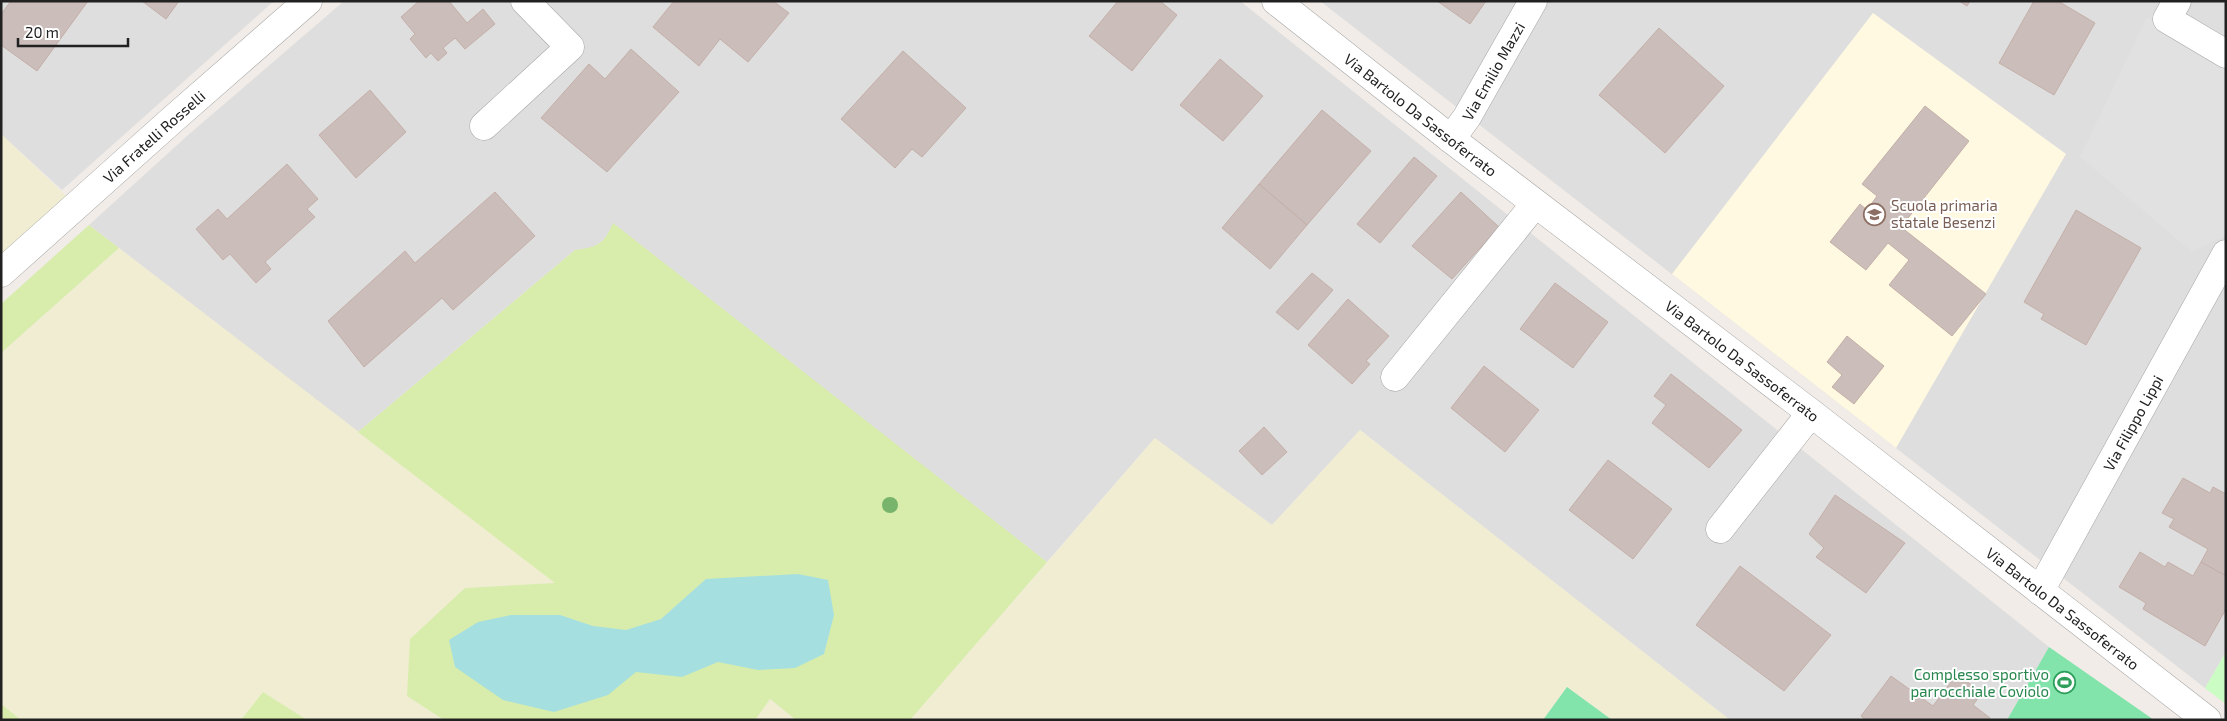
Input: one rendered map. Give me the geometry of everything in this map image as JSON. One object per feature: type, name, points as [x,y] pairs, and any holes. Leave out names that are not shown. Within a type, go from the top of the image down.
[{"type":"street","points":[[484,126],[570,47],[525,1]]},
{"type":"street","name":"Via Bartolo Da Sassoferrato","points":[[1276,1],[1451,140],[1811,413],[2207,720]]},
{"type":"street","name":"Via Emilio Mazzi","points":[[1451,140],[1467,117],[1532,1]]},
{"type":"street","points":[[2177,1],[2167,19],[2226,54]]},
{"type":"street","name":"Via Fratelli Rosselli","points":[[1,273],[306,2]]},
{"type":"street","points":[[1395,377],[1535,204]]},
{"type":"street","name":"Via Filippo Lippi","points":[[2040,591],[2226,254]]},
{"type":"street","points":[[1720,529],[1811,413]]},
{"type":"shaded area","points":[[1,1],[274,1],[62,190],[1,134]]},
{"type":"shaded area","points":[[344,1],[1240,1],[2049,647],[2007,720],[1730,720],[1360,430],[1272,525],[1154,439],[1047,562],[611,228],[606,238],[593,248],[575,250],[358,432],[89,225],[187,136]]},
{"type":"shaded area","points":[[1320,1],[2226,1],[2226,652],[2205,688]]},
{"type":"shaded area","name":"Scuola primaria statale Besenzi","points":[[1873,13],[2066,154],[1896,448],[1672,274]]},
{"type":"shaded area","points":[[2147,17],[2226,64],[2226,235],[2192,252],[2080,157]]},
{"type":"shaded area","points":[[1,134],[77,206],[1,273]]},
{"type":"shaded area","points":[[119,248],[556,583],[465,588],[407,696],[444,720],[307,720],[263,692],[241,720],[21,720],[1,704],[1,353]]},
{"type":"shaded area","points":[[1360,430],[1730,720],[1612,720],[1567,687],[1543,720],[910,720],[1155,438],[1272,525]]},
{"type":"shaded area","points":[[769,699],[796,720],[755,720]]},
{"type":"green space","points":[[613,223],[1047,562],[910,720],[796,720],[770,699],[755,720],[444,720],[407,696],[410,639],[465,588],[555,583],[358,432],[575,250],[595,246],[603,240]]},
{"type":"green space","points":[[89,225],[119,248],[1,353],[1,304]]},
{"type":"green space","name":"Complesso sportivo parrocchiale Coviolo","points":[[2049,647],[2154,720],[2007,720]]},
{"type":"green space","points":[[2226,652],[2226,704],[2205,688]]},
{"type":"green space","points":[[1567,687],[1612,720],[1543,720]]},
{"type":"green space","points":[[263,692],[307,720],[241,720]]},
{"type":"green space","points":[[1,704],[21,720],[1,720]]},
{"type":"water","points":[[798,574],[828,580],[834,615],[824,654],[795,668],[758,670],[718,662],[682,677],[636,672],[608,695],[554,712],[503,700],[455,667],[449,640],[478,622],[511,615],[560,615],[593,626],[626,630],[661,619],[706,579]]},
{"type":"building","points":[[11,1],[88,1],[37,71],[1,45],[1,14]]},
{"type":"building","points":[[142,1],[179,1],[166,19]]},
{"type":"building","points":[[419,1],[449,1],[467,23],[483,9],[495,24],[465,49],[455,38],[443,48],[447,53],[438,61],[431,53],[426,58],[410,39],[415,34],[401,17]]},
{"type":"building","points":[[674,1],[773,1],[789,13],[748,62],[720,39],[699,66],[653,27]]},
{"type":"building","points":[[1118,1],[1160,1],[1177,15],[1132,71],[1089,36]]},
{"type":"building","points":[[1437,1],[1486,1],[1470,24]]},
{"type":"building","points":[[1959,1],[1970,1],[1967,6]]},
{"type":"building","points":[[2034,1],[2058,1],[2095,23],[2054,95],[1999,63]]},
{"type":"building","points":[[1659,28],[1724,86],[1665,153],[1599,95]]},
{"type":"building","points":[[631,49],[679,92],[607,172],[541,118],[589,64],[605,79]]},
{"type":"building","points":[[903,51],[966,108],[922,157],[912,149],[895,168],[841,119]]},
{"type":"building","points":[[1220,59],[1263,96],[1223,141],[1180,105]]},
{"type":"building","points":[[370,90],[406,132],[356,178],[319,135]]},
{"type":"building","points":[[1925,106],[1969,141],[1901,227],[1986,294],[1952,336],[1889,285],[1909,260],[1888,243],[1866,270],[1830,242],[1860,204],[1867,210],[1877,196],[1862,184]]},
{"type":"building","points":[[1322,110],[1371,151],[1307,225],[1259,184]]},
{"type":"building","points":[[1414,157],[1437,176],[1380,243],[1357,224]]},
{"type":"building","points":[[287,164],[318,199],[307,209],[315,217],[265,262],[271,269],[256,283],[230,254],[223,260],[196,229],[218,209],[227,219]]},
{"type":"building","points":[[1259,184],[1307,225],[1270,269],[1222,228]]},
{"type":"building","points":[[495,192],[535,236],[453,310],[442,298],[364,367],[328,321],[405,251],[415,263]]},
{"type":"building","points":[[1461,192],[1499,227],[1452,279],[1412,246]]},
{"type":"building","points":[[2076,210],[2141,248],[2086,345],[2041,319],[2044,314],[2024,302]]},
{"type":"building","points":[[1312,273],[1333,290],[1298,330],[1276,312]]},
{"type":"building","points":[[1555,283],[1608,322],[1573,368],[1520,329]]},
{"type":"building","points":[[1348,299],[1389,336],[1366,361],[1370,364],[1352,384],[1308,345]]},
{"type":"building","points":[[1847,336],[1884,366],[1854,404],[1832,387],[1842,375],[1827,362]]},
{"type":"building","points":[[1484,366],[1539,410],[1505,452],[1451,408]]},
{"type":"building","points":[[1671,374],[1742,430],[1709,468],[1652,423],[1666,405],[1654,396]]},
{"type":"building","points":[[1264,427],[1287,452],[1262,475],[1239,451]]},
{"type":"building","points":[[1608,460],[1672,509],[1633,559],[1569,510]]},
{"type":"building","points":[[2183,478],[2210,493],[2213,487],[2226,494],[2226,576],[2201,562],[2208,549],[2169,527],[2174,519],[2162,513]]},
{"type":"building","points":[[1835,495],[1905,543],[1866,593],[1816,557],[1824,548],[1809,534]]},
{"type":"building","points":[[2140,552],[2165,567],[2168,562],[2193,576],[2201,562],[2226,576],[2226,609],[2205,646],[2143,609],[2146,603],[2119,587]]},
{"type":"building","points":[[1740,566],[1831,635],[1784,691],[1696,625]]},
{"type":"building","points":[[1957,674],[1982,693],[1973,705],[1990,718],[1988,720],[1866,720],[1861,716],[1891,676],[1933,706]]},
{"type":"place","name":"Scuola primaria statale Besenzi","points":[[1875,214]]},
{"type":"place","name":"Complesso sportivo parrocchiale Coviolo","points":[[2065,683]]}]
